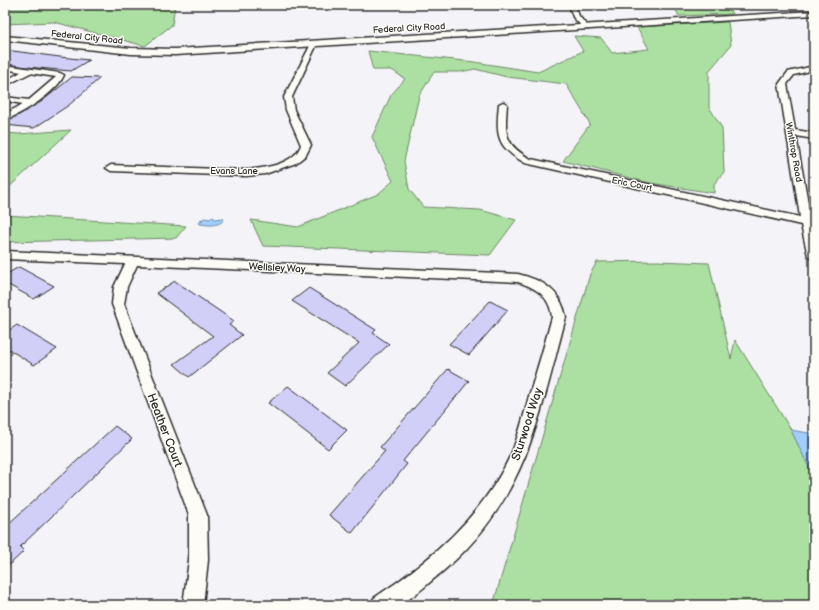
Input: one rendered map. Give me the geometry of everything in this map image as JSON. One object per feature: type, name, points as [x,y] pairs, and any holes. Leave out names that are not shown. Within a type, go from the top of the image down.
[{"type":"street","points":[[572,5],[576,17],[586,28]]},
{"type":"street","name":"Federal City Road","points":[[5,38],[147,52],[314,44],[814,13]]},
{"type":"street","name":"Evans Lane","points":[[111,168],[246,173],[274,169],[293,161],[303,153],[306,145],[290,110],[288,97],[314,44]]},
{"type":"street","points":[[5,67],[60,75],[58,80],[31,103],[5,117]]},
{"type":"street","name":"Winthrop Road","points":[[814,68],[793,72],[784,79],[783,84],[791,132],[810,223],[814,256]]},
{"type":"street","points":[[5,84],[29,70]]},
{"type":"street","points":[[5,99],[31,103]]},
{"type":"street","name":"Eric Court","points":[[503,104],[502,140],[510,151],[528,161],[810,223]]},
{"type":"street","points":[[791,132],[814,136]]},
{"type":"street","name":"Wellsley Way","points":[[5,255],[518,278],[529,280],[547,290]]},
{"type":"street","name":"Heather Court","points":[[134,260],[121,283],[117,294],[118,304],[198,515],[200,529],[199,570],[193,605]]},
{"type":"street","name":"Sturwood Way","points":[[381,605],[402,592],[440,562],[466,535],[493,501],[513,468],[525,440],[559,317],[559,308],[555,299],[547,290]]},
{"type":"green space","points":[[6,5],[59,5],[81,9],[108,5],[175,5],[172,25],[145,46],[54,22],[5,24],[5,16],[8,14],[5,12]]},
{"type":"green space","points":[[673,5],[727,5],[732,14],[679,16]]},
{"type":"green space","points":[[728,22],[731,45],[709,71],[709,107],[722,128],[724,172],[714,184],[714,193],[650,183],[563,161],[590,124],[566,84],[507,77],[475,69],[460,72],[434,72],[419,96],[404,161],[409,189],[423,207],[480,210],[516,220],[490,255],[263,246],[251,220],[298,227],[378,194],[393,181],[372,137],[391,95],[405,79],[392,70],[373,70],[368,51],[474,62],[538,72],[583,51],[574,36],[601,38],[612,53],[649,49],[637,27]]},
{"type":"green space","points":[[71,130],[5,191],[5,133],[19,134]]},
{"type":"green space","points":[[5,215],[186,226],[176,238],[5,242]]},
{"type":"green space","points":[[657,261],[709,263],[731,359],[735,340],[791,430],[814,478],[814,605],[493,605],[590,274],[597,262]]},
{"type":"water","points":[[213,216],[214,219],[223,218],[224,220],[215,225],[200,224],[199,222],[203,221],[200,220],[205,218],[210,219]]},
{"type":"water","points":[[791,430],[814,434],[814,478]]},
{"type":"building","points":[[5,50],[89,60],[71,71],[27,67],[5,64]]},
{"type":"building","points":[[72,77],[100,78],[69,105],[34,128],[5,125],[5,121],[41,102]]},
{"type":"building","points":[[19,267],[54,286],[34,299],[5,283],[5,275]]},
{"type":"building","points":[[175,281],[234,321],[229,325],[242,335],[189,377],[174,364],[213,336],[156,293]]},
{"type":"building","points":[[309,288],[376,330],[373,333],[389,344],[345,386],[327,373],[359,343],[292,301]]},
{"type":"building","points":[[490,301],[508,310],[469,355],[449,344]]},
{"type":"building","points":[[17,325],[57,349],[34,365],[5,347],[5,333]]},
{"type":"building","points":[[448,369],[469,381],[403,461],[407,464],[352,533],[329,515],[385,451],[380,447]]},
{"type":"building","points":[[288,386],[347,430],[328,449],[268,403]]},
{"type":"building","points":[[115,426],[132,439],[20,547],[24,551],[5,569],[5,527]]}]
